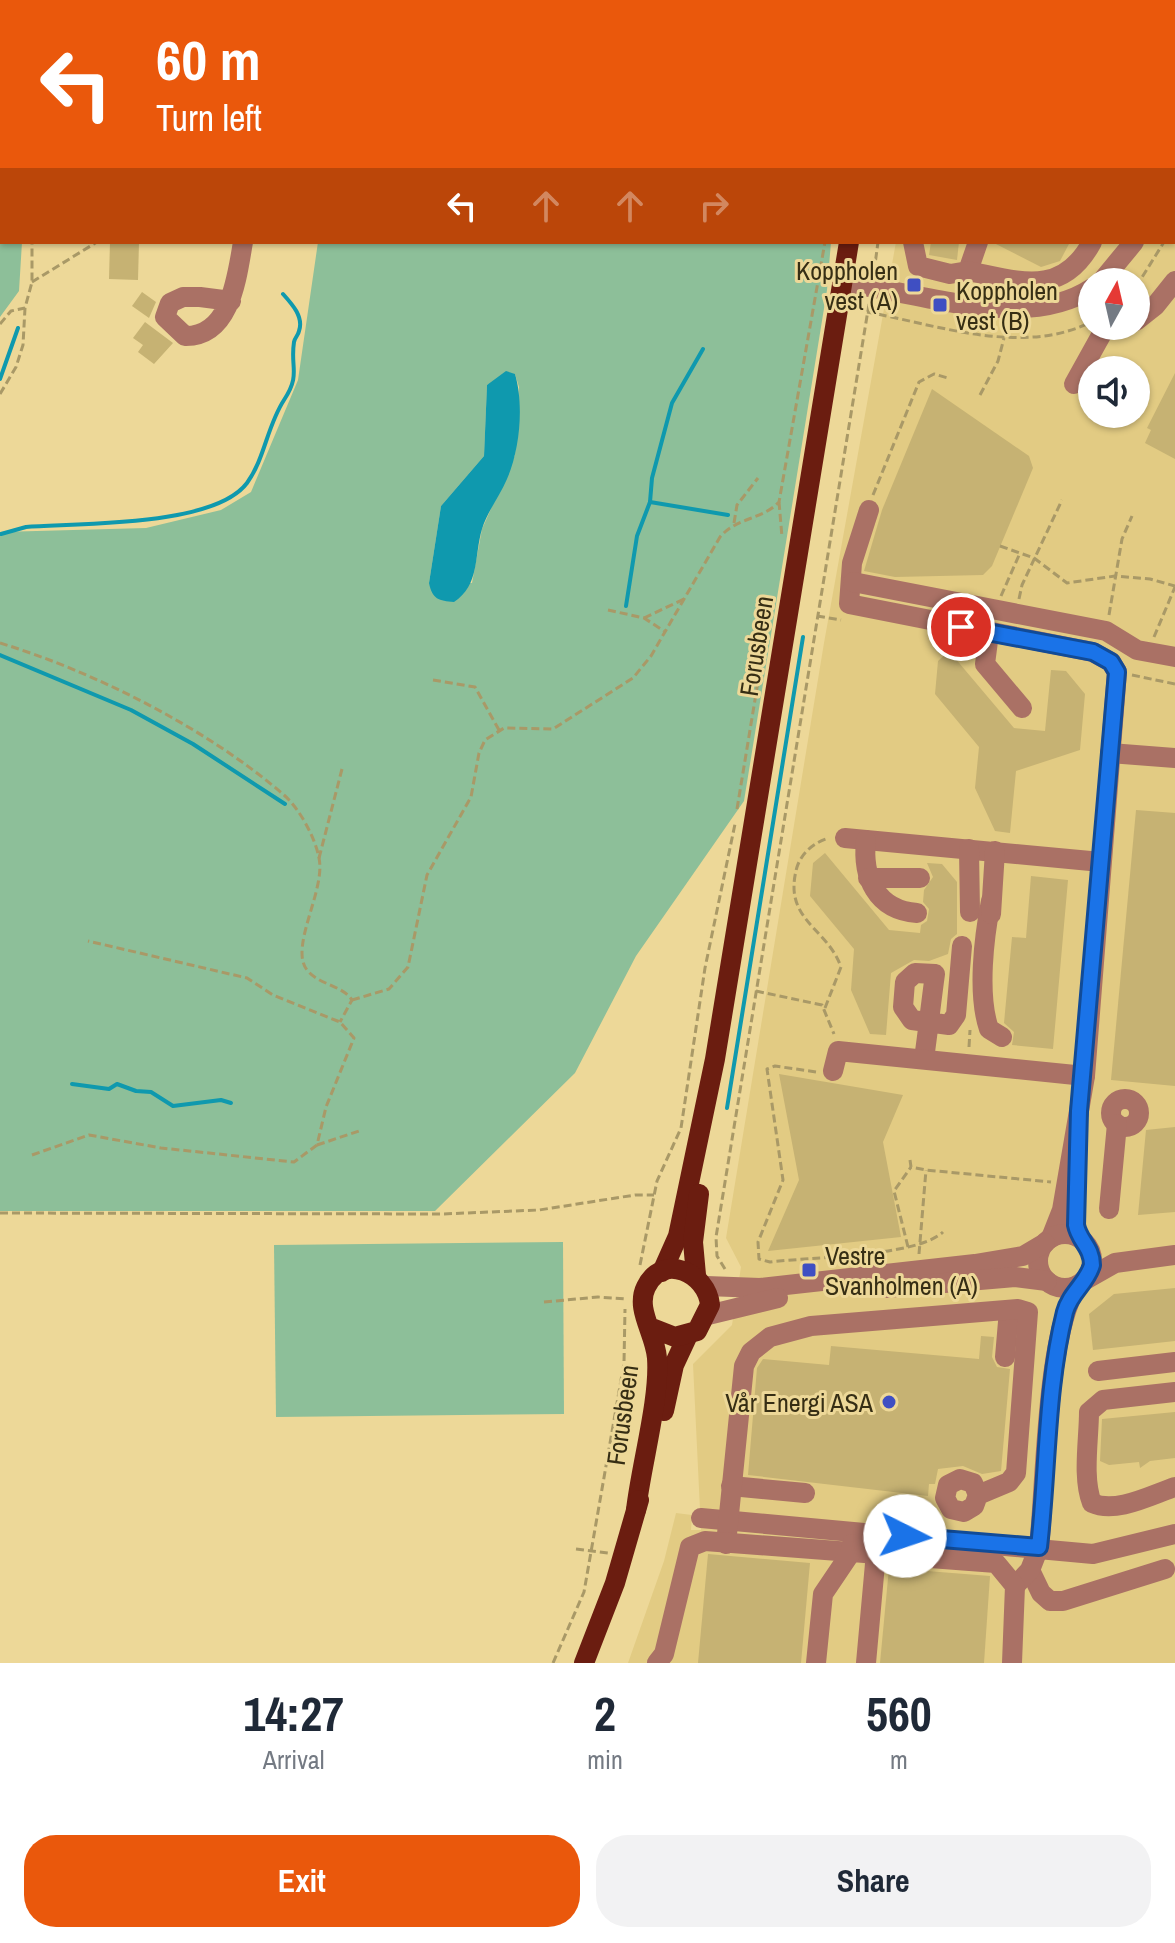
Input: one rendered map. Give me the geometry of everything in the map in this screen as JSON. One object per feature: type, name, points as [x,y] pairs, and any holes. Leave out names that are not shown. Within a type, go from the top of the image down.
[{"type":"main road","name":"Forusbeen","points":[[701,1281],[693,1242],[715,1059],[849,244]]},
{"type":"main road","name":"Forusbeen","points":[[662,1272],[678,1236],[715,1059]]},
{"type":"main road","points":[[674,1269],[701,1281],[710,1305],[708,1315],[688,1335],[675,1337],[652,1328],[632,1296],[662,1272],[674,1269]]},
{"type":"main road","name":"Forusbeen","points":[[636,1510],[657,1373],[652,1328]]},
{"type":"main road","name":"Forusbeen","points":[[584,1663],[623,1557],[674,1365],[688,1335]]},
{"type":"street","points":[[231,301],[243,244]]},
{"type":"street","points":[[913,244],[918,266],[1023,282],[1053,280],[1076,265],[1091,244]]},
{"type":"street","points":[[946,299],[977,244]]},
{"type":"street","points":[[1113,268],[1132,244]]},
{"type":"street","points":[[1150,310],[1175,281]]},
{"type":"street","points":[[842,283],[1020,310],[1078,300]]},
{"type":"street","points":[[1074,384],[1098,340]]},
{"type":"street","points":[[869,510],[852,563],[849,604],[1093,652],[1119,668]]},
{"type":"street","points":[[853,582],[1106,631],[1150,653],[1175,657]]},
{"type":"street","points":[[989,633],[985,664],[1022,708]]},
{"type":"street","points":[[1055,1370],[1053,1315],[1047,1282],[1038,1259],[1062,1210],[1071,1141],[1085,1076],[1117,672],[1125,643]]},
{"type":"street","points":[[1110,753],[1175,758]]},
{"type":"street","points":[[845,838],[1101,862]]},
{"type":"street","points":[[866,840],[864,862],[868,878],[891,907],[917,913]]},
{"type":"street","points":[[969,849],[970,912]]},
{"type":"street","points":[[995,851],[991,953],[985,973],[987,1024],[992,1033],[1002,1037]]},
{"type":"street","points":[[868,878],[920,878]]},
{"type":"street","points":[[924,1059],[929,1022],[949,1025],[956,1015],[962,946]]},
{"type":"street","points":[[833,1071],[838,1051],[1085,1076]]},
{"type":"street","points":[[1079,1111],[1114,1119],[1109,1209]]},
{"type":"street","points":[[1012,1663],[1015,1586],[1030,1570],[1039,1547],[1055,1370],[1065,1314],[1092,1256],[1081,1239],[1075,1211],[1079,1111]]},
{"type":"street","points":[[701,1281],[760,1288],[961,1265],[1023,1256],[1048,1241],[1069,1234],[1114,1251],[1175,1244]]},
{"type":"street","points":[[708,1315],[737,1305],[793,1296],[1015,1277],[1047,1282],[1062,1288],[1082,1283],[1115,1263],[1175,1255]]},
{"type":"street","points":[[1005,1357],[1009,1310]]},
{"type":"street","points":[[726,1544],[744,1366],[751,1352],[770,1337],[811,1326],[1009,1310],[1028,1312],[1016,1473],[1009,1482],[978,1495]]},
{"type":"street","points":[[1098,1371],[1175,1362]]},
{"type":"street","points":[[1175,1392],[1103,1400],[1093,1405],[1089,1412],[1088,1467],[1089,1495],[1092,1503],[1101,1507],[1115,1506],[1175,1487]]},
{"type":"street","points":[[960,1479],[973,1483],[978,1495],[974,1506],[964,1512],[951,1509],[945,1498],[948,1485],[960,1479]]},
{"type":"street","points":[[731,1486],[805,1493]]},
{"type":"street","points":[[960,1540],[964,1512]]},
{"type":"street","points":[[701,1518],[1107,1553],[1175,1534]]},
{"type":"street","points":[[816,1663],[823,1594],[850,1554],[854,1532]]},
{"type":"street","points":[[657,1663],[664,1654],[690,1547],[705,1541],[996,1563],[1015,1586]]},
{"type":"street","points":[[866,1663],[876,1553]]},
{"type":"street","points":[[1030,1570],[1041,1593],[1050,1601],[1063,1601],[1165,1569]]},
{"type":"path","points":[[0,394],[16,367],[23,345],[25,308],[32,282],[32,244]]},
{"type":"path","points":[[32,282],[94,244]]},
{"type":"path","points":[[782,541],[779,502],[825,244]]},
{"type":"path","points":[[727,1271],[717,1256],[716,1237],[878,244]]},
{"type":"path","points":[[1148,268],[1163,244]]},
{"type":"path","points":[[0,324],[11,311],[25,308]]},
{"type":"path","points":[[867,312],[1004,338],[1078,331]]},
{"type":"path","points":[[980,395],[1002,350],[1004,338]]},
{"type":"path","points":[[869,510],[919,382],[934,374],[948,378]]},
{"type":"path","points":[[734,523],[737,505],[758,478]]},
{"type":"path","points":[[1006,613],[1062,500]]},
{"type":"path","points":[[340,1022],[352,1000],[389,989],[408,967],[427,875],[471,797],[479,753],[485,740],[499,730],[553,729],[633,678],[686,598],[720,537],[734,523],[763,514],[779,502]]},
{"type":"path","points":[[1106,631],[1122,539],[1132,516]]},
{"type":"path","points":[[1000,546],[1034,558],[1067,583],[1115,576],[1150,579],[1175,587],[1159,620],[1150,653]]},
{"type":"path","points":[[1006,613],[1020,553]]},
{"type":"path","points":[[644,618],[686,598]]},
{"type":"path","points":[[608,610],[644,618],[664,631]]},
{"type":"path","points":[[636,1272],[645,1248],[654,1195],[677,1139],[687,1098],[705,968],[735,822],[766,636]]},
{"type":"path","points":[[0,643],[145,701],[213,744],[286,796],[302,819],[319,858]]},
{"type":"path","points":[[1119,668],[1175,684]]},
{"type":"path","points":[[433,680],[475,687],[499,730]]},
{"type":"path","points":[[342,769],[319,858],[319,890],[302,956],[306,968],[319,980],[348,993],[352,1000]]},
{"type":"path","points":[[838,1051],[825,1008],[841,967],[801,915],[794,887],[800,860],[810,848],[831,838],[845,838]]},
{"type":"path","points":[[88,941],[247,978],[273,995],[340,1022],[354,1038],[326,1107],[317,1145]]},
{"type":"path","points":[[756,991],[814,1002],[825,1008]]},
{"type":"path","points":[[833,1071],[812,1072],[775,1066],[767,1069],[783,1180],[757,1249],[763,1261],[841,1256],[908,1247],[920,1245],[943,1232]]},
{"type":"path","points":[[32,1155],[89,1135],[161,1148],[294,1162],[317,1145],[362,1130]]},
{"type":"path","points":[[908,1247],[894,1191],[911,1167],[910,1160]]},
{"type":"path","points":[[911,1167],[1058,1183]]},
{"type":"path","points":[[918,1262],[926,1170]]},
{"type":"path","points":[[0,1213],[441,1214],[539,1210],[635,1195],[654,1195]]},
{"type":"path","points":[[841,1256],[842,1264]]},
{"type":"path","points":[[544,1302],[632,1296],[624,1363],[580,1606],[553,1663]]},
{"type":"path","points":[[576,1549],[623,1557]]},
{"type":"shaded area","points":[[896,244],[1175,244],[1175,1663],[628,1663],[664,1561],[676,1513],[692,1515],[691,1530],[701,1530],[693,1364],[732,1325],[741,1267],[726,1238],[824,643]]},
{"type":"green space","points":[[0,244],[22,244],[19,291],[0,317]]},
{"type":"green space","points":[[318,244],[831,244],[827,290],[744,801],[636,956],[575,1073],[435,1211],[0,1211],[0,532],[146,528],[221,510],[251,492],[298,380]],"holes":[[[515,374],[519,387],[515,455],[482,529],[472,583],[429,583],[441,506],[484,456],[487,385]]]},
{"type":"green space","points":[[563,1242],[564,1414],[276,1417],[274,1245]]},
{"type":"water","points":[[506,371],[515,374],[518,386],[519,427],[515,455],[507,479],[484,523],[472,579],[454,602],[444,601],[434,596],[429,583],[441,506],[484,456],[487,385]]},
{"type":"building","points":[[110,244],[139,244],[138,280],[109,279]]},
{"type":"building","points":[[931,244],[959,244],[957,260],[929,255]]},
{"type":"building","points":[[996,244],[1069,244],[1060,261],[1041,267]]},
{"type":"building","points":[[142,292],[156,302],[149,318],[132,306]]},
{"type":"building","points":[[145,322],[173,343],[154,364],[138,352],[143,345],[133,338]]},
{"type":"building","points":[[1175,373],[1175,459],[1145,443],[1151,430],[1147,428],[1150,428],[1150,422]]},
{"type":"building","points":[[932,389],[1029,456],[1033,468],[992,566],[983,575],[895,577],[864,571],[882,510]]},
{"type":"building","points":[[949,651],[1014,728],[1045,731],[1051,670],[1066,671],[1085,694],[1080,750],[1016,771],[1010,833],[995,831],[975,788],[979,747],[935,694],[938,661]]},
{"type":"building","points":[[1136,810],[1175,813],[1175,1086],[1111,1080]]},
{"type":"building","points":[[825,853],[889,930],[920,933],[921,925],[927,921],[929,909],[923,902],[924,890],[933,877],[927,863],[942,864],[957,882],[957,934],[951,939],[948,954],[929,961],[914,960],[891,973],[886,1035],[870,1034],[851,990],[854,949],[810,896],[813,863]]},
{"type":"building","points":[[1031,876],[1068,880],[1053,1049],[1012,1045],[1014,1032],[1004,1023],[1012,937],[1026,938]]},
{"type":"building","points":[[779,1074],[903,1095],[883,1142],[901,1237],[768,1251],[799,1180]]},
{"type":"building","points":[[1175,1127],[1175,1212],[1138,1215],[1146,1130]]},
{"type":"building","points":[[1175,1288],[1175,1341],[1093,1350],[1089,1314],[1114,1294]]},
{"type":"building","points":[[981,1336],[994,1337],[992,1357],[997,1367],[1010,1369],[1001,1471],[982,1474],[963,1466],[938,1469],[935,1484],[929,1484],[928,1496],[748,1475],[757,1368],[763,1359],[829,1365],[831,1346],[979,1359]]},
{"type":"building","points":[[1175,1412],[1175,1458],[1150,1461],[1140,1468],[1139,1462],[1109,1465],[1100,1461],[1102,1419]]},
{"type":"building","points":[[708,1554],[810,1563],[801,1663],[698,1663]]},
{"type":"building","points":[[889,1568],[990,1576],[984,1663],[880,1663]]},
{"type":"waterway","points":[[1,534],[26,527],[110,523],[176,515],[206,508],[230,497],[247,483],[292,384],[294,342],[300,321],[283,294]]},
{"type":"waterway","points":[[0,379],[18,328]]},
{"type":"waterway","points":[[626,606],[637,536],[650,502],[652,478],[672,403],[703,349]]},
{"type":"waterway","points":[[650,502],[728,515]]},
{"type":"waterway","points":[[727,1108],[803,637]]},
{"type":"waterway","points":[[0,655],[131,710],[193,744],[285,804]]},
{"type":"waterway","points":[[72,1084],[109,1089],[117,1084],[136,1091],[151,1092],[173,1106],[221,1100],[231,1103]]},
{"type":"place","name":"Koppholen vest (A)","points":[[914,285]]},
{"type":"place","name":"Koppholen vest (B)","points":[[940,305]]},
{"type":"place","name":"Vestre Svanholmen (A)","points":[[809,1270]]},
{"type":"place","name":"Vår Energi ASA","points":[[889,1402]]},
{"type":"route","points":[[905,1536],[1039,1547],[1055,1370],[1065,1314],[1072,1294],[1090,1273],[1092,1265],[1089,1248],[1078,1237],[1076,1225],[1079,1111],[1085,1076],[1117,672],[1111,662],[1093,652],[961,627]]}]
